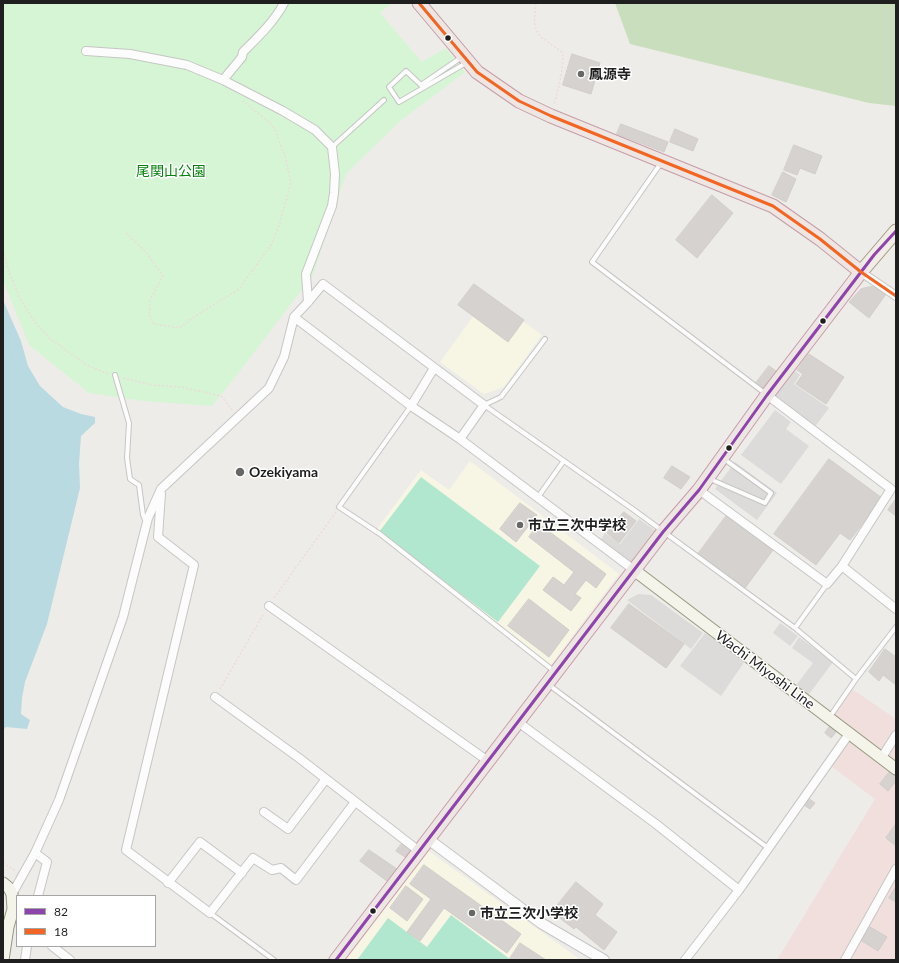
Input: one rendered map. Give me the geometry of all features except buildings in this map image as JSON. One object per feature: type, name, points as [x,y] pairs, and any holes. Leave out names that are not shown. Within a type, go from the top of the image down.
[{"type":"highway","points":[[336,960],[663,532],[699,490],[767,396],[862,272],[820,239],[773,206],[551,116],[519,101],[478,72],[419,3]]},
{"type":"main road","points":[[862,272],[896,231]]},
{"type":"main road","name":"Wachi Miyoshi Line","points":[[634,570],[849,734],[896,768]]},
{"type":"main road","points":[[3,883],[9,888],[12,894],[13,909],[8,927],[3,960]]},
{"type":"street","points":[[223,80],[242,56],[243,52],[266,28],[279,12],[284,3]]},
{"type":"street","points":[[86,51],[130,54],[187,65],[223,80],[283,111],[315,130],[332,147],[335,174],[332,206],[306,274],[308,302]]},
{"type":"street","points":[[862,272],[896,296]]},
{"type":"street","points":[[12,894],[35,853],[60,800],[123,617],[147,523],[161,490],[239,418],[269,388],[284,357],[294,316],[323,284],[484,405],[460,439]]},
{"type":"street","points":[[294,316],[411,406],[460,439],[634,570]]},
{"type":"street","points":[[411,406],[434,368]]},
{"type":"street","points":[[699,490],[827,584],[842,566],[894,491],[767,396]]},
{"type":"street","points":[[161,490],[158,537],[194,565],[126,850],[210,913],[253,858],[272,870],[282,868],[296,880],[355,802]]},
{"type":"street","points":[[842,566],[896,609]]},
{"type":"street","points":[[269,606],[488,761]]},
{"type":"street","points":[[215,697],[326,779],[419,851]]},
{"type":"street","points":[[518,722],[656,824],[739,890]]},
{"type":"street","points":[[685,960],[739,890],[849,734]]},
{"type":"street","points":[[882,757],[896,735]]},
{"type":"street","points":[[264,812],[288,829],[326,779]]},
{"type":"street","points":[[428,840],[541,923],[604,960]]},
{"type":"street","points":[[168,883],[200,842],[242,873]]},
{"type":"street","points":[[35,853],[47,862],[38,895]]},
{"type":"street","points":[[845,960],[896,869]]},
{"type":"street","points":[[25,960],[27,947]]},
{"type":"street","points":[[53,947],[70,960]]},
{"type":"lane","points":[[466,59],[399,102],[389,87],[406,71],[421,85],[466,59]]},
{"type":"lane","points":[[332,147],[384,100]]},
{"type":"lane","points":[[662,161],[592,262],[767,396]]},
{"type":"lane","points":[[545,340],[501,397],[484,405],[563,462],[634,510],[795,628],[856,679]]},
{"type":"lane","points":[[115,375],[129,423],[127,458],[130,479],[139,485],[143,515],[147,523]]},
{"type":"lane","points":[[411,406],[339,507],[380,534],[556,672]]},
{"type":"lane","points":[[708,478],[765,504],[771,493],[722,458]]},
{"type":"lane","points":[[538,497],[563,462]]},
{"type":"lane","points":[[795,628],[827,584]]},
{"type":"lane","points":[[829,718],[856,679],[896,627]]},
{"type":"lane","points":[[547,684],[769,848]]},
{"type":"lane","points":[[210,913],[274,960]]},
{"type":"path","points":[[536,3],[534,23],[538,34],[563,53],[560,82],[551,116]]},
{"type":"path","points":[[126,233],[146,252],[163,276],[150,300],[149,315],[154,324],[179,328],[203,311],[238,290],[271,245],[280,223],[291,182],[285,156],[275,130],[270,123],[240,98]]},
{"type":"path","points":[[3,250],[20,299],[35,322],[49,338],[87,365],[108,374]]},
{"type":"path","points":[[123,378],[152,385],[181,387],[221,396],[239,418]]},
{"type":"path","points":[[215,697],[269,606],[339,507]]},
{"type":"path","points":[[3,864],[13,869]]},
{"type":"shaded area","points":[[488,296],[542,335],[504,387],[484,394],[440,362]]},
{"type":"shaded area","points":[[794,370],[800,375],[794,384],[829,408],[814,428],[773,397]]},
{"type":"shaded area","points":[[775,410],[791,422],[786,429],[809,446],[781,484],[741,455]]},
{"type":"shaded area","points":[[470,461],[619,574],[550,666],[374,533],[421,470],[449,490]]},
{"type":"shaded area","points":[[735,462],[777,493],[757,520],[715,489]]},
{"type":"shaded area","points":[[639,519],[656,531],[631,564],[600,541],[605,533],[620,544]]},
{"type":"shaded area","points":[[638,594],[651,595],[703,633],[691,649],[627,600]]},
{"type":"shaded area","points":[[780,623],[798,636],[790,646],[773,633]]},
{"type":"shaded area","points":[[705,633],[745,661],[721,696],[680,666]]},
{"type":"shaded area","points":[[799,637],[833,662],[807,697],[794,688],[813,663],[792,648]]},
{"type":"shaded area","points":[[852,689],[896,719],[896,960],[777,960],[875,799],[831,766],[854,732],[833,716]]},
{"type":"shaded area","points":[[427,850],[578,958],[576,960],[342,960]]},
{"type":"green space","name":"尾関山公園","points":[[3,3],[392,3],[380,13],[422,62],[446,48],[465,72],[400,121],[346,174],[313,275],[212,406],[144,401],[89,393],[29,345],[3,280]]},
{"type":"green space","points":[[615,3],[896,3],[896,106],[869,103],[630,44]]},
{"type":"green space","points":[[421,477],[540,566],[498,622],[379,532]]},
{"type":"green space","points":[[451,915],[511,960],[357,960],[388,918],[427,947]]},
{"type":"water","points":[[3,300],[21,341],[28,366],[40,386],[63,407],[81,414],[95,417],[95,423],[81,436],[79,464],[80,488],[47,624],[25,682],[21,714],[30,720],[27,729],[6,727],[3,730]]},
{"type":"transit line","name":"18","points":[[419,3],[477,72],[519,101],[551,116],[773,206],[820,239],[861,272],[896,296]]},
{"type":"transit line","name":"82","points":[[336,960],[663,532],[699,490],[767,395],[874,255],[896,231]]},
{"type":"place","name":"鳳源寺","points":[[581,74]]},
{"type":"place","name":"Ozekiyama","points":[[240,472]]},
{"type":"place","name":"市立三次中学校","points":[[520,525]]},
{"type":"place","name":"市立三次小学校","points":[[472,913]]}]
